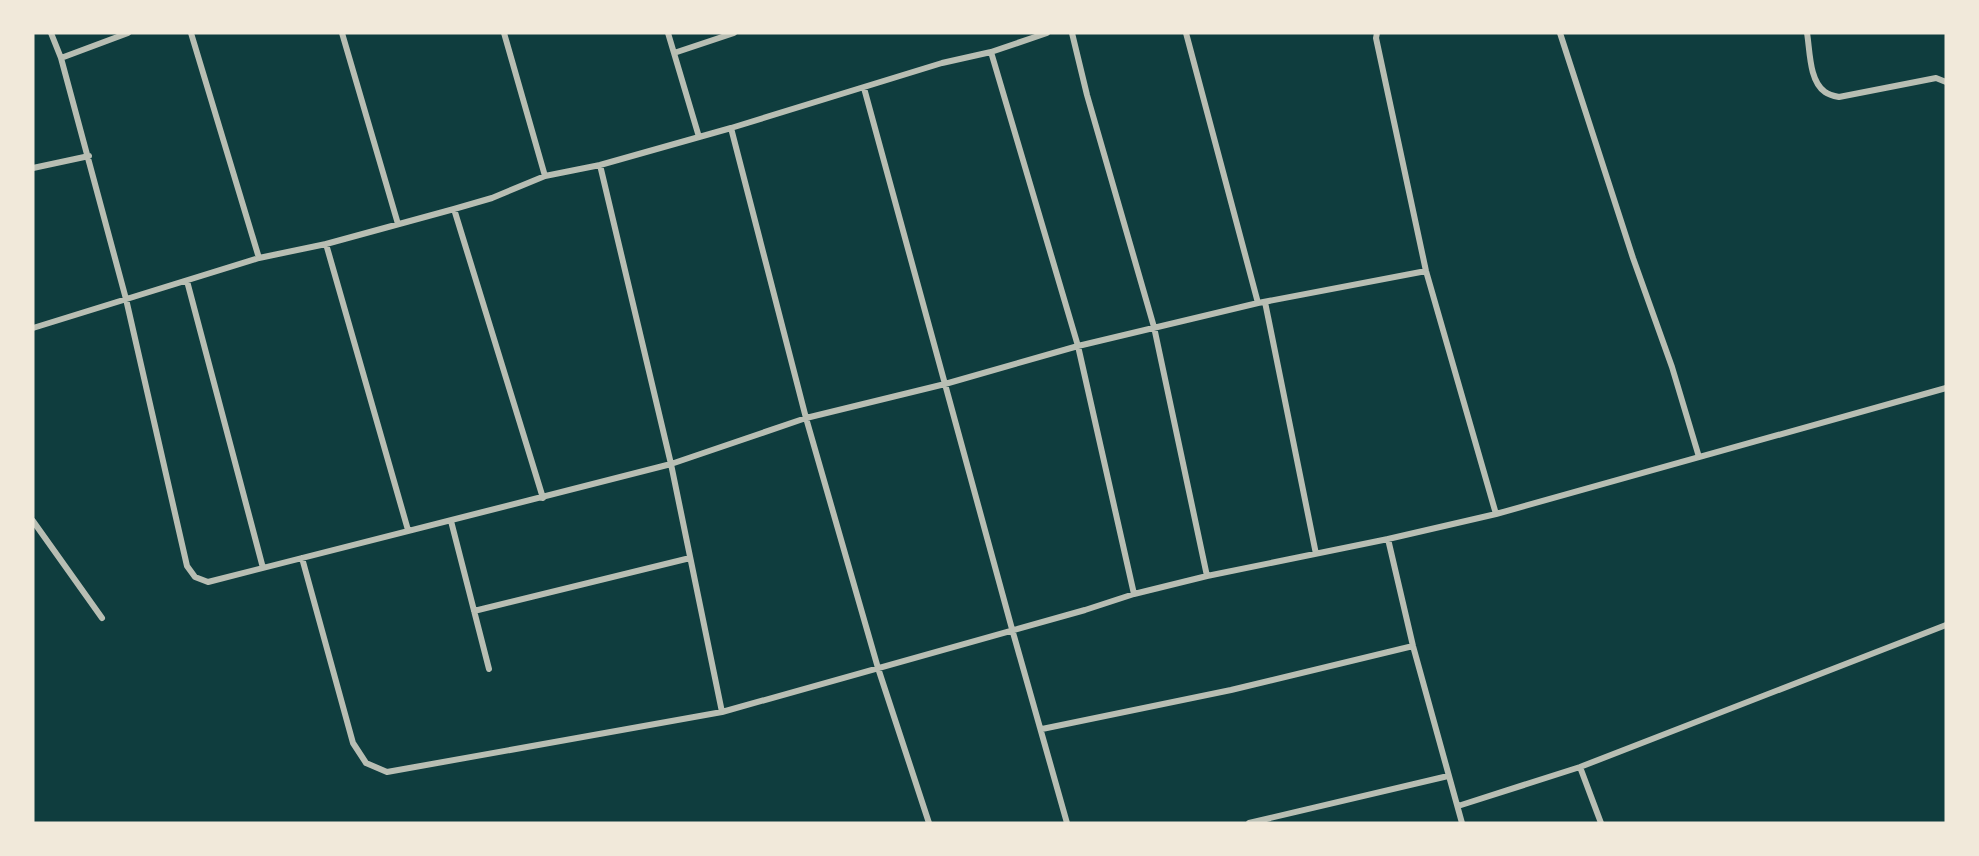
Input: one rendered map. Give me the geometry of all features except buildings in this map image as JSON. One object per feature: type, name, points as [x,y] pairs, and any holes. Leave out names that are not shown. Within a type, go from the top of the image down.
[{"type":"street","points":[[51,33],[61,58],[89,156],[126,299],[188,567],[195,577],[208,582],[671,464],[806,418],[945,384],[1078,346],[1262,302],[1425,271]]},
{"type":"street","points":[[61,58],[128,33]]},
{"type":"street","points":[[191,33],[259,258]]},
{"type":"street","points":[[342,33],[398,224]]},
{"type":"street","points":[[504,33],[545,176]]},
{"type":"street","points":[[668,33],[699,137]]},
{"type":"street","points":[[674,53],[734,33]]},
{"type":"street","points":[[33,328],[259,258],[326,244],[454,209],[492,198],[545,176],[600,165],[731,128],[942,63],[991,52],[1046,33]]},
{"type":"street","points":[[1072,33],[1087,95],[1155,327],[1207,576]]},
{"type":"street","points":[[1186,33],[1262,302],[1317,554]]},
{"type":"street","points":[[1377,33],[1376,38],[1425,271],[1496,514]]},
{"type":"street","points":[[1560,33],[1633,258],[1672,368],[1699,457]]},
{"type":"street","points":[[1807,33],[1814,76],[1819,87],[1826,94],[1839,97],[1936,78],[1946,82]]},
{"type":"street","points":[[991,52],[1078,346],[1134,594]]},
{"type":"street","points":[[864,88],[1067,823]]},
{"type":"street","points":[[731,128],[806,418],[878,668],[929,823]]},
{"type":"street","points":[[33,168],[89,156]]},
{"type":"street","points":[[600,165],[671,464],[722,712]]},
{"type":"street","points":[[454,209],[543,498]]},
{"type":"street","points":[[326,244],[408,530]]},
{"type":"street","points":[[187,281],[263,568]]},
{"type":"street","points":[[302,558],[353,743],[366,763],[387,772],[722,712],[1085,610],[1134,594],[1207,576],[1496,514],[1946,388]]},
{"type":"street","points":[[33,521],[102,618]]},
{"type":"street","points":[[451,521],[489,669]]},
{"type":"street","points":[[1388,539],[1413,646],[1462,823]]},
{"type":"street","points":[[474,612],[690,558]]},
{"type":"street","points":[[1458,806],[1580,767],[1946,625]]},
{"type":"street","points":[[1042,729],[1231,690],[1413,646]]},
{"type":"street","points":[[1580,767],[1601,823]]},
{"type":"street","points":[[1249,823],[1448,776]]}]
